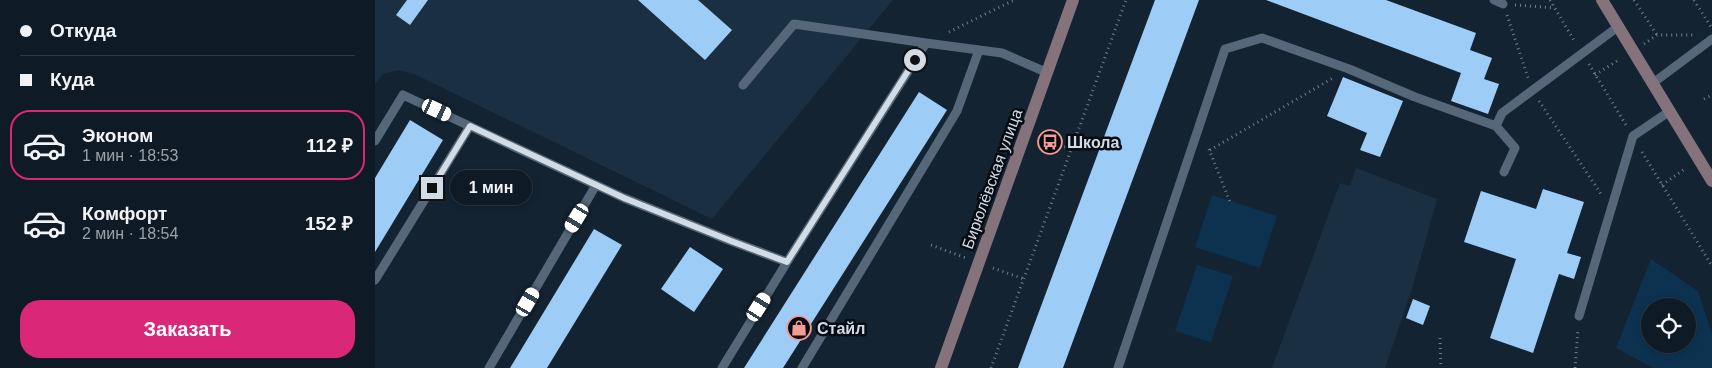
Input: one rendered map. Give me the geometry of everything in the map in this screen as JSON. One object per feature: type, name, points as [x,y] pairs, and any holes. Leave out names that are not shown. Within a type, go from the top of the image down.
[{"type":"street","name":"Бирюлёвская улица","points":[[941,368],[1073,0]]},
{"type":"street","points":[[1602,0],[1712,181]]},
{"type":"lane","points":[[1494,0],[1503,4]]},
{"type":"lane","points":[[743,85],[794,24],[1002,53],[1048,73]]},
{"type":"lane","points":[[1496,126],[1501,113],[1533,92],[1619,26]]},
{"type":"lane","points":[[1118,368],[1225,49],[1261,38],[1349,69],[1415,97],[1496,126],[1515,148],[1505,172]]},
{"type":"lane","points":[[1653,84],[1712,39]]},
{"type":"lane","points":[[722,368],[926,43]]},
{"type":"lane","points":[[802,368],[957,111],[979,50]]},
{"type":"lane","points":[[375,141],[403,95],[596,185],[722,238],[787,262]]},
{"type":"lane","points":[[1579,316],[1633,136],[1670,111]]},
{"type":"lane","points":[[375,280],[470,126]]},
{"type":"lane","points":[[489,368],[596,185]]},
{"type":"path","points":[[926,43],[1015,0]]},
{"type":"path","points":[[991,368],[1126,0]]},
{"type":"path","points":[[1635,0],[1657,35]]},
{"type":"path","points":[[1694,0],[1712,30]]},
{"type":"path","points":[[1555,8],[1503,4],[1533,92],[1611,209]]},
{"type":"path","points":[[1595,75],[1657,35],[1694,36]]},
{"type":"path","points":[[1210,150],[1349,69]]},
{"type":"path","points":[[1705,99],[1712,95]]},
{"type":"path","points":[[1050,142],[1071,149]]},
{"type":"path","points":[[1193,144],[1210,150],[1230,202]]},
{"type":"path","points":[[1575,368],[1579,316]]},
{"type":"path","points":[[1440,338],[1441,368]]},
{"type":"shaded area","points":[[375,0],[893,0],[712,219],[414,74],[398,70],[383,74],[375,84]]},
{"type":"shaded area","points":[[1356,168],[1437,199],[1412,289],[1385,368],[1272,368],[1340,183],[1350,186]]},
{"type":"shaded area","points":[[1212,195],[1277,216],[1260,268],[1195,247]]},
{"type":"shaded area","points":[[1651,259],[1698,291],[1712,334],[1712,368],[1653,368],[1616,348]]},
{"type":"shaded area","points":[[1197,265],[1233,276],[1211,342],[1175,331]]},
{"type":"building","points":[[407,0],[428,0],[410,25],[396,15]]},
{"type":"building","points":[[638,0],[698,0],[732,30],[705,60]]},
{"type":"building","points":[[1155,0],[1199,0],[1063,368],[1018,368]]},
{"type":"building","points":[[1266,0],[1386,0],[1476,33],[1470,50],[1492,58],[1484,79],[1499,84],[1488,114],[1451,101],[1461,73]]},
{"type":"building","points":[[1343,77],[1403,101],[1380,157],[1360,150],[1367,133],[1327,116]]},
{"type":"building","points":[[919,92],[947,110],[783,368],[744,368]]},
{"type":"building","points":[[410,120],[443,140],[375,252],[375,178]]},
{"type":"building","points":[[1543,189],[1584,202],[1567,253],[1581,257],[1574,279],[1559,274],[1533,353],[1490,338],[1516,259],[1464,242],[1481,191],[1536,209]]},
{"type":"building","points":[[594,229],[622,245],[547,368],[510,368]]},
{"type":"building","points":[[690,247],[723,269],[694,312],[661,289]]},
{"type":"building","points":[[1413,299],[1430,306],[1423,325],[1406,318]]},
{"type":"place","name":"Школа","points":[[1050,142]]},
{"type":"place","name":"Стайл","points":[[799,328]]},
{"type":"route","points":[[432,188],[470,126],[624,198],[787,262],[915,60]]}]
